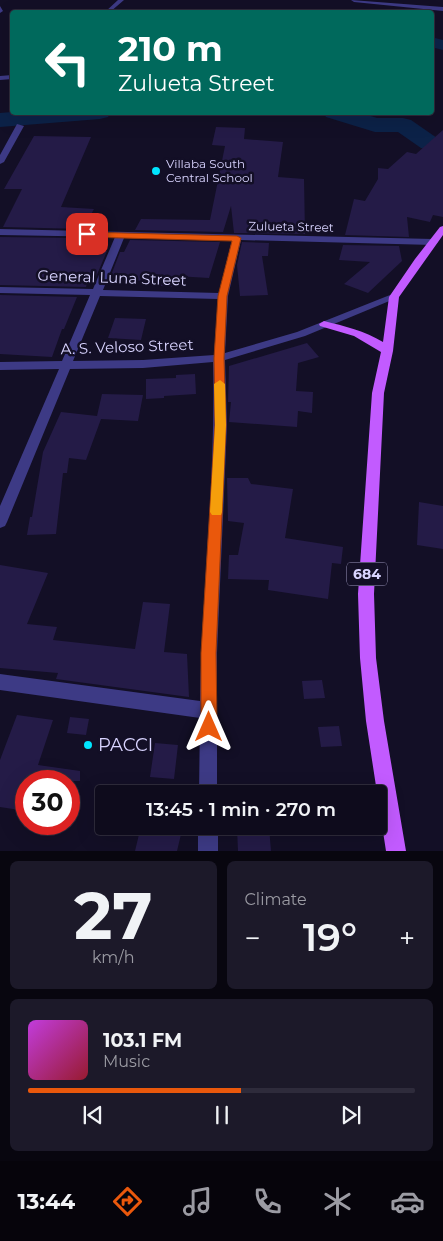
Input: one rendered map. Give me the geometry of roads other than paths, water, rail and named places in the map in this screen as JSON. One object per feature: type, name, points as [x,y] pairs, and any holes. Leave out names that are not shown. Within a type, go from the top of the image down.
[{"type":"main road","name":"684","points":[[396,851],[375,721],[368,658],[366,594],[378,392],[387,351],[394,297],[443,229]]},
{"type":"main road","points":[[324,324],[350,331],[376,342],[387,351]]},
{"type":"street","points":[[109,10],[121,0]]},
{"type":"street","points":[[354,0],[443,9]]},
{"type":"street","points":[[0,162],[3,152],[20,126]]},
{"type":"street","name":"Zulueta Street","points":[[0,232],[432,242]]},
{"type":"street","points":[[0,522],[121,235]]},
{"type":"street","points":[[208,785],[209,653],[221,425],[219,358],[223,296],[237,238]]},
{"type":"street","name":"General Luna Street","points":[[0,290],[223,296]]},
{"type":"street","name":"A. S. Veloso Street","points":[[0,366],[143,364],[219,358],[302,334],[394,297]]},
{"type":"street","points":[[0,682],[209,711]]},
{"type":"street","points":[[208,835],[208,851]]},
{"type":"waterway","points":[[434,43],[443,45]]},
{"type":"waterway","points":[[0,120],[62,115]]},
{"type":"waterway","points":[[343,115],[375,125],[403,125],[429,143],[443,146]]},
{"type":"place","name":"Villaba South Central School","points":[[156,171]]},
{"type":"place","name":"PACCI","points":[[88,745]]}]
